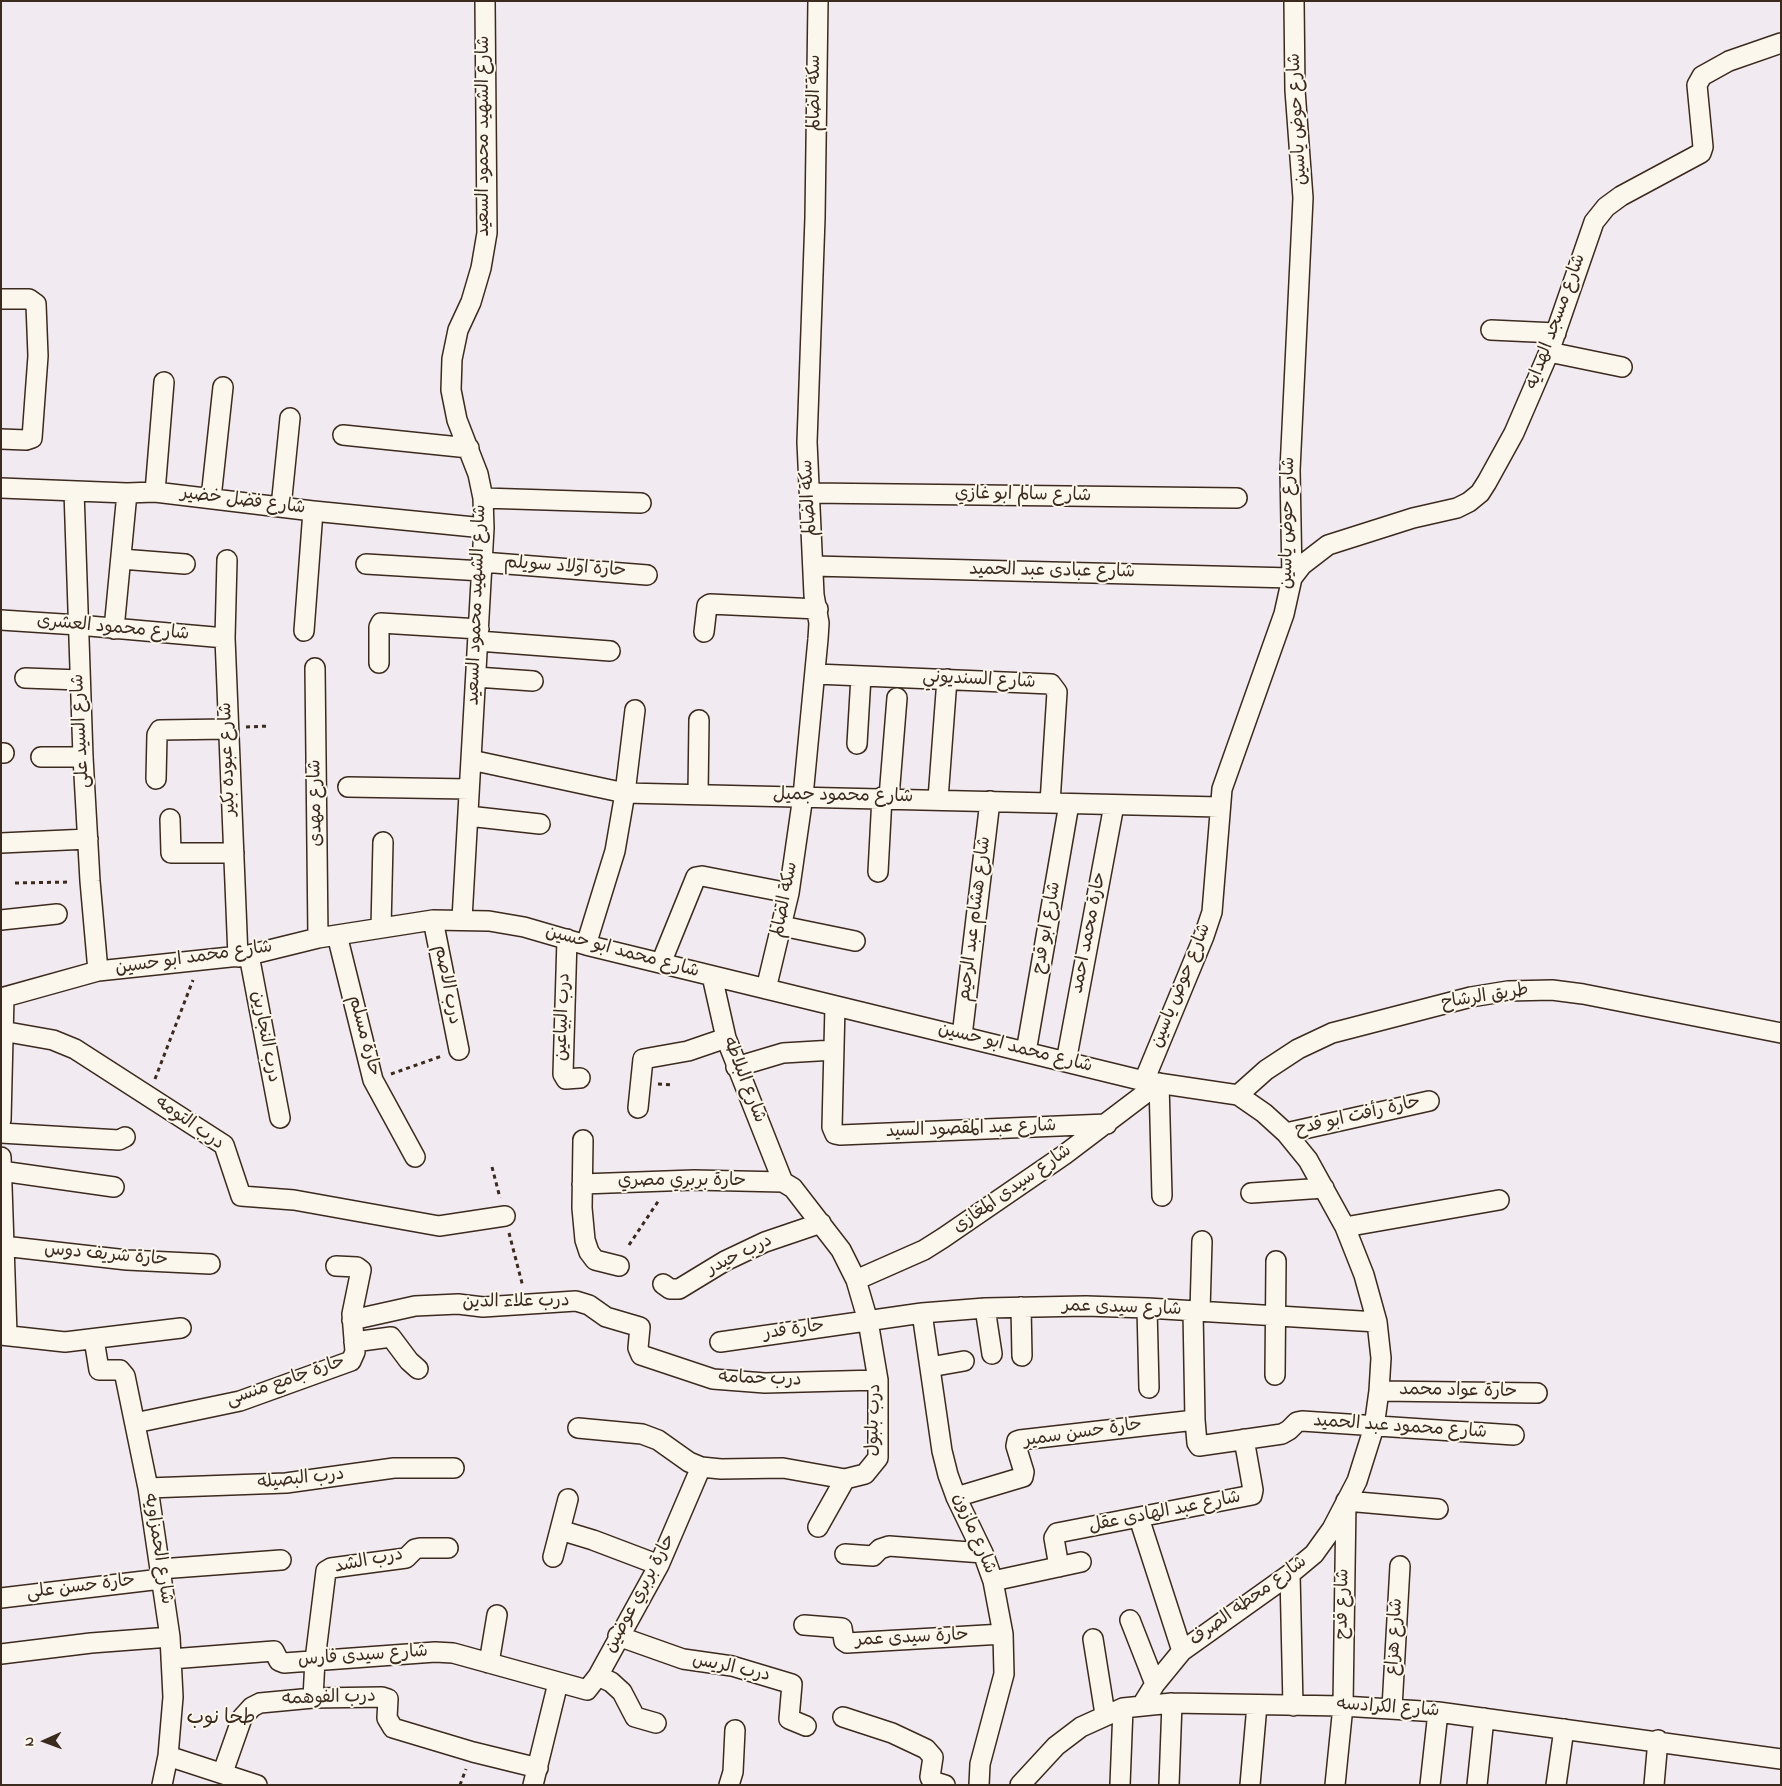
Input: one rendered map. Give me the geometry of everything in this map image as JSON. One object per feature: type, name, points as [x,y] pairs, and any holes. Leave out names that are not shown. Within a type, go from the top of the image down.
[{"type":"street","name":"شارع الشهيد محمود السعيد","points":[[462,919],[482,567],[484,498],[469,448],[457,420],[451,390],[452,359],[458,330],[471,302],[482,268],[487,233],[485,1]]},
{"type":"street","name":"سكة الضالم","points":[[766,989],[790,893],[803,796],[819,631],[818,609],[814,594],[807,414],[815,218],[818,1]]},
{"type":"street","name":"شارع حوض ياسين","points":[[1151,1082],[1212,912],[1219,807],[1222,789],[1284,614],[1292,578],[1290,470],[1303,198],[1295,90],[1294,1]]},
{"type":"street","name":"شارع مسجد الهدايه","points":[[1292,578],[1302,565],[1328,545],[1413,518],[1457,508],[1480,493],[1514,433],[1550,352],[1586,240],[1594,222],[1606,207],[1621,196],[1701,153],[1703,147],[1697,85],[1699,80],[1729,61],[1781,43]]},
{"type":"street","points":[[1,299],[29,299],[36,304],[38,356],[32,438],[26,440],[1,439]]},
{"type":"street","points":[[1491,330],[1556,333]]},
{"type":"street","points":[[1550,352],[1622,367]]},
{"type":"street","points":[[155,492],[164,382]]},
{"type":"street","points":[[211,498],[223,387]]},
{"type":"street","points":[[281,507],[290,418]]},
{"type":"street","points":[[343,435],[469,448]]},
{"type":"street","name":"شارع فضل خضير","points":[[1,488],[127,493],[155,492],[313,511],[484,528]]},
{"type":"street","name":"شارع السيد على","points":[[74,491],[80,680],[90,881],[98,971]]},
{"type":"street","points":[[114,629],[127,493]]},
{"type":"street","name":"شارع سالم ابو غازي","points":[[810,493],[1237,498]]},
{"type":"street","points":[[484,498],[641,503]]},
{"type":"street","points":[[304,631],[313,511]]},
{"type":"street","points":[[121,558],[185,564]]},
{"type":"street","name":"شارع عبوده بكير","points":[[227,560],[225,638],[228,728],[234,853],[244,956]]},
{"type":"street","name":"حارة اولاد سويلم","points":[[366,564],[482,567],[646,575]]},
{"type":"street","name":"شارع عبادى عبد الحميد","points":[[813,566],[1292,578]]},
{"type":"street","points":[[704,632],[707,606],[710,604],[818,609]]},
{"type":"street","name":"شارع محمود العشرى","points":[[1,620],[225,638]]},
{"type":"street","points":[[379,663],[379,627],[382,623],[610,650]]},
{"type":"street","name":"شارع مهدى","points":[[315,668],[318,938]]},
{"type":"street","name":"شارع السنديوني","points":[[816,674],[1046,683],[1055,687],[1057,692],[1050,803]]},
{"type":"street","points":[[856,744],[861,676]]},
{"type":"street","points":[[476,677],[533,681]]},
{"type":"street","points":[[25,678],[80,680]]},
{"type":"street","points":[[938,799],[948,679]]},
{"type":"street","points":[[878,872],[897,698]]},
{"type":"street","points":[[586,945],[615,851],[625,793],[635,710]]},
{"type":"street","points":[[698,794],[699,720]]},
{"type":"street","points":[[156,779],[157,735],[160,730],[228,728]]},
{"type":"street","points":[[41,757],[84,757]]},
{"type":"street","name":"شارع محمود جميل","points":[[471,760],[625,793],[886,797],[1069,804],[1219,807]]},
{"type":"street","points":[[348,787],[469,790]]},
{"type":"street","name":"شارع هشام عبد الرحيم","points":[[962,1036],[990,801]]},
{"type":"street","name":"شارع ابو قدح","points":[[1026,1052],[1069,804]]},
{"type":"street","name":"حارة محمد احمد","points":[[1066,1062],[1114,804]]},
{"type":"street","points":[[468,816],[540,824]]},
{"type":"street","points":[[170,819],[172,853],[234,853]]},
{"type":"street","points":[[1,842],[88,839]]},
{"type":"street","points":[[381,928],[383,842]]},
{"type":"street","points":[[661,964],[696,877],[702,876],[790,893]]},
{"type":"street","points":[[1,920],[57,914]]},
{"type":"street","name":"شارع محمد ابو حسين","points":[[2,997],[98,971],[244,956],[318,938],[433,920],[462,919],[524,927],[661,964],[1151,1082],[1238,1095]]},
{"type":"street","name":"درب الاصم","points":[[433,920],[459,1050]]},
{"type":"street","points":[[782,926],[855,941]]},
{"type":"street","name":"حارة مسلم","points":[[337,935],[373,1080],[415,1157]]},
{"type":"street","name":"درب البياعين","points":[[567,939],[563,1074],[566,1079],[580,1078]]},
{"type":"street","name":"درب النجارين","points":[[244,956],[280,1118]]},
{"type":"street","name":"شارع البلاطه","points":[[712,976],[726,1038],[783,1182]]},
{"type":"street","name":"طريق الرشاح","points":[[1238,1095],[1266,1070],[1298,1049],[1332,1033],[1471,996],[1508,991],[1552,990],[1583,994],[1781,1033]]},
{"type":"street","points":[[1,1120],[2,997]]},
{"type":"street","points":[[736,1067],[783,1053],[834,1050],[835,1006]]},
{"type":"street","name":"درب التومه","points":[[2,1031],[53,1040],[68,1046],[224,1145],[241,1196],[294,1200],[439,1226],[505,1216]]},
{"type":"street","points":[[638,1108],[643,1059],[688,1052],[726,1038]]},
{"type":"street","name":"شارع عبد المقصود السيد","points":[[834,1050],[832,1127],[835,1134],[1107,1124]]},
{"type":"street","points":[[1151,1082],[1162,1196]]},
{"type":"street","name":"شارع سيدى المغازى","points":[[856,1280],[931,1246],[1107,1124],[1151,1082]]},
{"type":"street","name":"شارع محطه الصرف","points":[[1133,1706],[1155,1684],[1182,1651],[1290,1574],[1314,1554],[1328,1536],[1346,1502],[1367,1454],[1374,1427],[1380,1392],[1381,1358],[1377,1322],[1364,1275],[1345,1227],[1308,1160],[1286,1133],[1264,1113],[1238,1095]]},
{"type":"street","name":"حارة رأفت ابو قدح","points":[[1286,1133],[1429,1101]]},
{"type":"street","points":[[1,1133],[119,1140],[125,1137]]},
{"type":"street","points":[[583,1140],[582,1184],[585,1240],[589,1252],[595,1260],[620,1266]]},
{"type":"street","points":[[1,1157],[4,1335],[65,1342],[181,1328]]},
{"type":"street","points":[[2,1171],[114,1187]]},
{"type":"street","name":"حارة بربري مصري","points":[[582,1184],[672,1180],[783,1182]]},
{"type":"street","name":"درب بلبول","points":[[783,1182],[797,1192],[841,1250],[856,1280],[868,1321],[878,1380],[878,1458],[865,1474],[845,1479]]},
{"type":"street","points":[[1251,1193],[1324,1188]]},
{"type":"street","points":[[1345,1227],[1500,1200]]},
{"type":"street","name":"درب حيدر","points":[[663,1284],[670,1289],[680,1289],[725,1261],[765,1242],[821,1223]]},
{"type":"street","points":[[1195,1420],[1196,1311],[1202,1241]]},
{"type":"street","name":"حارة شريف دوس","points":[[3,1246],[127,1260],[210,1264]]},
{"type":"street","points":[[1275,1375],[1276,1261]]},
{"type":"street","name":"حارة جامع منسى","points":[[135,1423],[240,1401],[339,1367],[354,1357],[352,1320],[361,1270],[357,1267],[336,1266]]},
{"type":"street","name":"درب علاء الدين","points":[[352,1320],[415,1306],[458,1304],[483,1307],[576,1301],[589,1305],[606,1317],[640,1327],[638,1348],[641,1355],[645,1357]]},
{"type":"street","points":[[1021,1307],[1022,1356]]},
{"type":"street","name":"شارع سيدى عمر","points":[[868,1321],[922,1313],[1021,1307],[1147,1308],[1377,1322]]},
{"type":"street","points":[[985,1308],[992,1354]]},
{"type":"street","points":[[1147,1308],[1149,1388]]},
{"type":"street","name":"شارع مازون","points":[[922,1313],[942,1452],[956,1497],[983,1552],[993,1582],[1004,1634],[1004,1674],[980,1764],[979,1785]]},
{"type":"street","name":"حارة قدر","points":[[720,1342],[868,1321]]},
{"type":"street","points":[[354,1342],[392,1337],[408,1361],[418,1369]]},
{"type":"street","name":"شارع الحمزاويه","points":[[94,1339],[99,1370],[120,1370],[125,1376],[148,1488],[170,1637],[173,1697],[168,1756],[162,1785]]},
{"type":"street","name":"درب حمامه","points":[[645,1357],[713,1379],[739,1383],[878,1380]]},
{"type":"street","points":[[930,1367],[964,1362]]},
{"type":"street","name":"حارة عواد محمد","points":[[1380,1392],[1537,1393]]},
{"type":"street","name":"شارع محمود عبد الحميد","points":[[1195,1420],[1197,1443],[1199,1446],[1286,1432],[1298,1422],[1514,1434]]},
{"type":"street","name":"حارة حسن سمير","points":[[956,1497],[1023,1477],[1024,1472],[1016,1446],[1020,1440],[1195,1420]]},
{"type":"street","points":[[578,1428],[642,1434],[658,1440],[689,1462],[701,1467],[721,1469],[783,1468],[845,1479],[818,1527]]},
{"type":"street","name":"شارع عبد الهادى عقل","points":[[1059,1567],[1055,1534],[1252,1495],[1253,1490],[1244,1439]]},
{"type":"street","name":"حارة بربري عوضين","points":[[558,1683],[587,1690],[598,1676],[618,1636],[659,1565],[701,1467]]},
{"type":"street","name":"درب البصيله","points":[[148,1488],[286,1483],[394,1468],[454,1468]]},
{"type":"street","points":[[553,1557],[568,1498]]},
{"type":"street","points":[[1346,1502],[1438,1509]]},
{"type":"street","name":"شارع قدح","points":[[1335,1785],[1343,1706],[1346,1502]]},
{"type":"street","points":[[1140,1518],[1182,1651]]},
{"type":"street","points":[[560,1530],[593,1540],[659,1565]]},
{"type":"street","points":[[845,1554],[873,1556],[880,1549],[889,1546],[983,1552]]},
{"type":"street","name":"درب الشد","points":[[313,1698],[315,1660],[326,1571],[331,1568],[406,1558],[415,1549],[420,1548],[448,1548]]},
{"type":"street","name":"حارة حسن على","points":[[1,1598],[161,1574],[281,1560]]},
{"type":"street","points":[[993,1582],[1081,1562]]},
{"type":"street","name":"شارع هزاع","points":[[1392,1708],[1400,1566]]},
{"type":"street","points":[[1290,1574],[1293,1706]]},
{"type":"street","points":[[489,1664],[497,1615]]},
{"type":"street","points":[[1130,1620],[1155,1684]]},
{"type":"street","name":"حارة سيدى عمر","points":[[804,1625],[842,1628],[844,1641],[848,1643],[1004,1634]]},
{"type":"street","name":"درب الريس","points":[[618,1636],[684,1659],[732,1666],[792,1684],[789,1719],[806,1726]]},
{"type":"street","points":[[1,1654],[90,1643],[170,1637]]},
{"type":"street","points":[[1093,1639],[1105,1714]]},
{"type":"street","name":"شارع سيدى فارس","points":[[171,1658],[274,1651],[281,1662],[435,1652],[453,1653],[558,1683]]},
{"type":"street","points":[[598,1676],[611,1682],[622,1692],[635,1717],[656,1723]]},
{"type":"street","points":[[536,1776],[558,1683]]},
{"type":"street","name":"درب الفوهمه","points":[[231,1778],[242,1718],[252,1707],[260,1703],[313,1698],[385,1697],[388,1699],[387,1718],[393,1728],[472,1752],[536,1776]]},
{"type":"street","points":[[1169,1785],[1172,1703]]},
{"type":"street","name":"شارع الكرادسه","points":[[1020,1785],[1056,1746],[1081,1727],[1105,1714],[1133,1706],[1172,1703],[1343,1706],[1438,1712],[1658,1740],[1781,1759]]},
{"type":"street","points":[[1250,1785],[1257,1705]]},
{"type":"street","points":[[1120,1785],[1133,1706]]},
{"type":"street","points":[[1430,1785],[1438,1712]]},
{"type":"street","points":[[843,1717],[892,1733],[926,1749],[933,1757],[930,1777],[932,1781],[945,1785]]},
{"type":"street","points":[[1477,1785],[1484,1718]]},
{"type":"street","points":[[1556,1785],[1564,1729]]},
{"type":"street","points":[[729,1785],[733,1772],[735,1730]]},
{"type":"street","points":[[1654,1785],[1658,1740]]},
{"type":"street","points":[[168,1756],[257,1785]]},
{"type":"path","points":[[15,883],[90,881]]},
{"type":"path","points":[[148,1096],[200,961]]},
{"type":"path","points":[[373,1080],[459,1050]]},
{"type":"path","points":[[629,1245],[672,1180]]},
{"type":"district","name":"طحا نوب","points":[[221,1720]]}]
